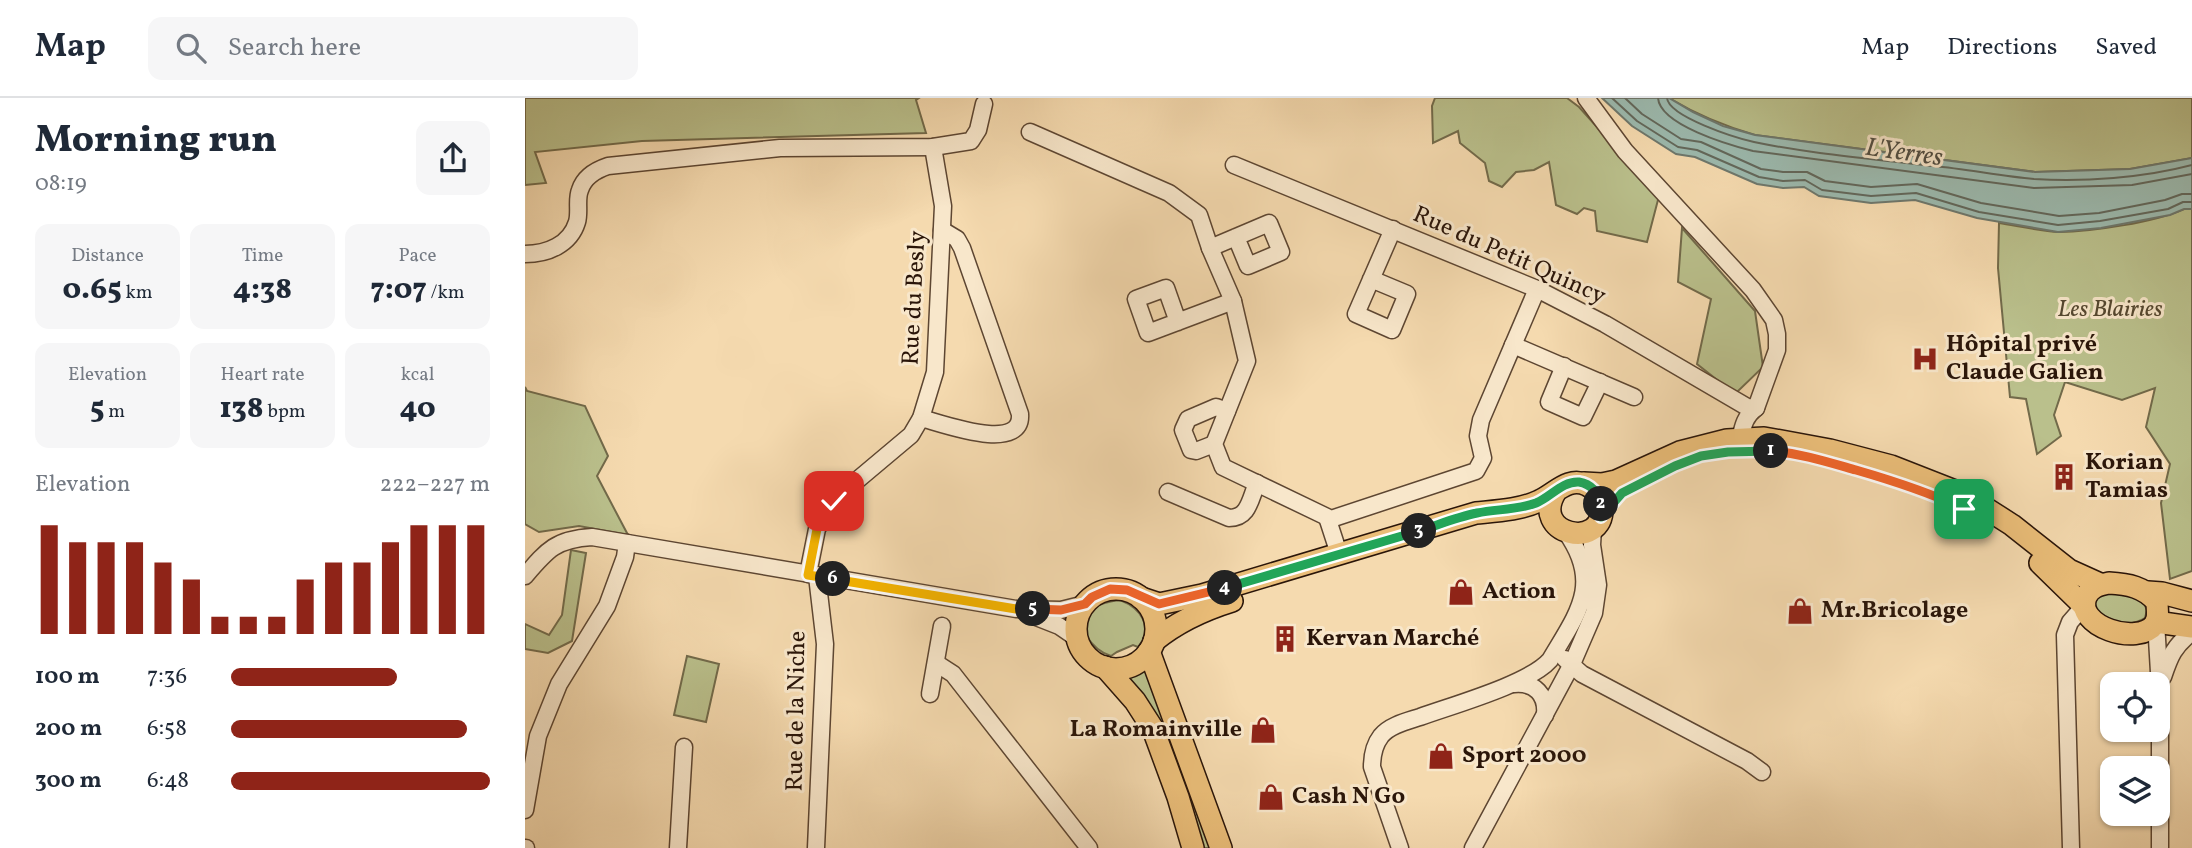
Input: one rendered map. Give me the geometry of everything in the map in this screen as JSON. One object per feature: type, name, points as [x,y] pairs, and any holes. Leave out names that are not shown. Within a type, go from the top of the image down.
[{"type":"main road","points":[[1193,848],[1153,729],[1135,701],[1105,667],[1087,656],[1078,639],[1076,627],[1085,604],[1092,597],[1110,589],[1127,590],[1159,604],[1188,599],[1476,513],[1517,508],[1538,502],[1569,483],[1602,484],[1616,481],[1680,452],[1713,442],[1764,438],[1830,450],[1891,466],[1941,485],[1989,508],[2069,570],[2100,584],[2119,583],[2192,601]]},
{"type":"main road","points":[[1105,667],[1129,666],[1140,660],[1169,629],[1206,609],[1478,525],[1519,519],[1560,526],[1580,534],[1597,523],[1622,493],[1675,466],[1701,456],[1756,450],[1801,455],[1900,482],[1964,509],[2015,542],[2047,568],[2084,606],[2094,621],[2104,628],[2134,634],[2147,630],[2156,622],[2157,602],[2148,592]]},
{"type":"main road","points":[[1584,483],[1598,494],[1601,501],[1597,523]]},
{"type":"main road","points":[[1556,491],[1550,508],[1560,526]]},
{"type":"main road","points":[[2084,606],[2087,594],[2100,584]]},
{"type":"main road","points":[[1141,598],[1153,613],[1156,632],[1151,646],[1221,848]]},
{"type":"main road","points":[[2156,622],[2192,630]]},
{"type":"street","points":[[1586,98],[1625,151],[1753,290],[1774,320],[1776,350],[1756,408],[1749,413],[1740,439]]},
{"type":"street","points":[[525,254],[558,247],[568,237],[576,224],[579,191],[596,170],[608,166],[781,148],[933,147],[971,141],[978,130],[984,104]]},
{"type":"street","points":[[1030,132],[1169,193],[1199,215],[1233,301],[1247,361],[1214,444],[1223,467],[1327,517],[1339,554]]},
{"type":"street","name":"Rue du Besly","points":[[812,575],[817,529],[825,514],[836,498],[911,435],[921,418],[935,372],[943,206],[933,147]]},
{"type":"street","name":"Rue du Petit Quincy","points":[[1234,164],[1537,289],[1605,324],[1747,407],[1756,408]]},
{"type":"street","points":[[1371,279],[1393,229]]},
{"type":"street","points":[[921,418],[988,435],[1000,435],[1016,429],[1020,422],[1020,414],[961,248],[957,239],[942,230]]},
{"type":"street","points":[[1210,248],[1236,237]]},
{"type":"street","points":[[1328,520],[1476,471],[1483,458],[1478,436],[1482,420],[1537,289]]},
{"type":"street","points":[[1178,322],[1233,301]]},
{"type":"street","points":[[1513,345],[1634,397]]},
{"type":"street","points":[[1564,366],[1549,402],[1583,417],[1600,382]]},
{"type":"street","points":[[1214,444],[1196,451],[1191,450],[1183,430],[1188,419],[1216,407],[1227,411]]},
{"type":"street","points":[[1756,408],[1764,438]]},
{"type":"street","points":[[1168,492],[1229,518],[1238,518],[1244,515],[1257,483]]},
{"type":"street","points":[[1473,848],[1572,664],[1594,613],[1598,596],[1592,545],[1597,523]]},
{"type":"street","points":[[1400,848],[1372,767],[1381,737],[1398,725],[1511,684],[1543,668],[1581,607],[1585,589],[1578,550],[1560,526]]},
{"type":"street","points":[[525,576],[541,557],[558,543],[573,538],[591,537],[1016,609],[1061,610],[1085,604]]},
{"type":"street","points":[[526,807],[538,736],[559,684],[607,606],[625,557],[627,543]]},
{"type":"street","name":"Rue de la Niche","points":[[812,575],[825,644],[816,848]]},
{"type":"street","points":[[2071,848],[2065,635],[2070,622],[2084,606]]},
{"type":"street","points":[[1016,609],[1049,621],[1078,639]]},
{"type":"street","points":[[2156,622],[2159,672]]},
{"type":"street","points":[[930,694],[942,626]]},
{"type":"street","points":[[2165,672],[2178,643],[2192,630]]},
{"type":"street","points":[[1555,652],[1583,674],[1747,761],[1762,772]]},
{"type":"street","points":[[936,663],[953,674],[1089,848]]},
{"type":"street","points":[[1511,684],[1523,683],[1539,690],[1544,698],[1545,715]]},
{"type":"street","points":[[2160,742],[2160,848]]},
{"type":"street","points":[[678,848],[684,747]]},
{"type":"green space","points":[[525,98],[919,98],[916,100],[926,133],[642,141],[535,152],[546,183],[525,185]]},
{"type":"green space","points":[[1435,98],[1567,98],[1579,107],[1659,196],[1647,242],[1597,231],[1595,211],[1584,208],[1577,214],[1556,205],[1549,162],[1534,170],[1516,172],[1502,187],[1489,181],[1485,163],[1460,143],[1458,131],[1433,143],[1432,106]]},
{"type":"green space","points":[[1669,98],[2192,98],[2192,158],[2130,169],[2035,172],[1755,135],[1711,120]]},
{"type":"green space","name":"Les Blairies","points":[[2192,209],[2192,571],[2170,579],[2161,503],[2170,464],[2146,427],[2155,388],[2122,400],[2065,382],[2054,415],[2061,436],[2037,454],[2026,399],[2010,397],[1998,268],[1999,223],[2044,231],[2072,232],[2140,222]]},
{"type":"green space","points":[[1682,228],[1755,311],[1763,367],[1735,394],[1697,364],[1711,299],[1678,282]]},
{"type":"green space","points":[[525,387],[527,391],[585,406],[608,456],[597,476],[628,535],[579,526],[539,532],[525,524]]},
{"type":"green space","points":[[571,550],[586,553],[572,641],[548,653],[525,649],[525,624],[549,635],[562,615]]},
{"type":"green space","points":[[2111,589],[2143,601],[2147,610],[2145,618],[2125,623],[2095,610],[2093,597]]},
{"type":"green space","points":[[1120,600],[1139,613],[1145,625],[1145,632],[1138,647],[1133,645],[1111,656],[1097,649],[1087,637],[1084,622],[1093,608]]},
{"type":"green space","points":[[687,656],[719,664],[706,722],[674,715]]},
{"type":"green space","points":[[1148,667],[1215,848],[1201,848],[1125,676]]},
{"type":"water","points":[[1602,98],[1669,98],[1723,126],[1755,135],[2035,172],[2130,169],[2192,158],[2192,209],[2101,228],[2058,232],[1977,218],[1915,200],[1871,203],[1819,196],[1804,187],[1783,188],[1757,184],[1695,157],[1676,154],[1632,126]]},
{"type":"place","name":"Hôpital privé Claude Galien","points":[[1925,359]]},
{"type":"place","name":"Korian Tamias","points":[[2064,477]]},
{"type":"place","name":"Action","points":[[1461,592]]},
{"type":"place","name":"Mr.Bricolage","points":[[1800,611]]},
{"type":"place","name":"Kervan Marché","points":[[1285,639]]},
{"type":"place","name":"La Romainville","points":[[1263,730]]},
{"type":"place","name":"Sport 2000","points":[[1441,756]]},
{"type":"place","name":"Cash N Go","points":[[1271,797]]},
{"type":"route","points":[[834,501],[817,529],[808,575],[1016,609],[1061,610],[1085,604],[1092,597],[1110,589],[1127,590],[1159,604],[1188,599],[1476,513],[1517,508],[1538,502],[1569,483],[1584,483],[1598,494],[1601,517],[1622,493],[1638,484],[1701,456],[1728,452],[1780,452],[1826,461],[1900,482],[1964,509]]},
{"type":"water label","name":"L'Yerres","points":[[1904,153]]}]
